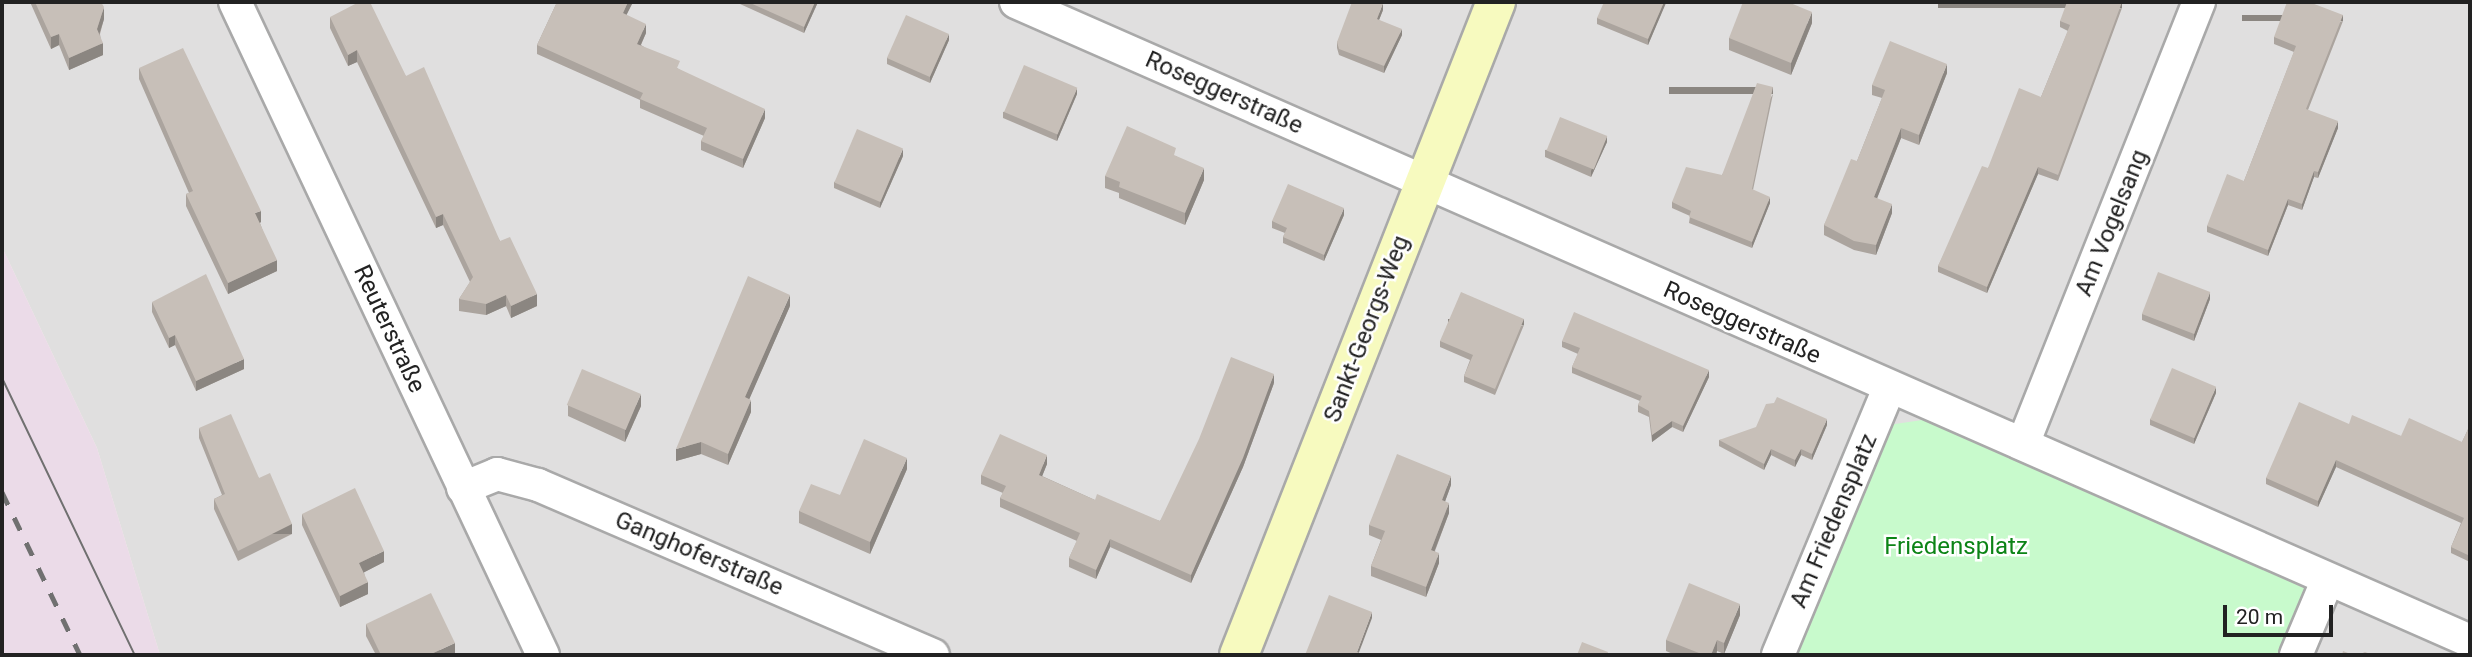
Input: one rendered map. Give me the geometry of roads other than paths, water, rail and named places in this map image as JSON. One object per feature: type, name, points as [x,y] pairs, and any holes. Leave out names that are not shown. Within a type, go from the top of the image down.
[{"type":"street","name":"Reuterstraße","points":[[235,2],[543,655]]},
{"type":"street","name":"Roseggerstraße","points":[[1016,2],[1889,388],[2023,444],[2470,641]]},
{"type":"street","name":"Sankt-Georgs-Weg","points":[[1239,655],[1496,2]]},
{"type":"street","name":"Am Vogelsang","points":[[2023,444],[2199,2]]},
{"type":"street","name":"Am Friedensplatz","points":[[1778,655],[1889,388]]},
{"type":"street","name":"Ganghoferstraße","points":[[463,488],[497,474],[538,485],[933,655]]},
{"type":"street","points":[[2296,655],[2328,579]]},
{"type":"tram line","points":[[2,378],[135,655]]},
{"type":"railway","points":[[2,492],[80,655]]},
{"type":"park label","name":"Friedensplatz","points":[[1956,547]]}]
